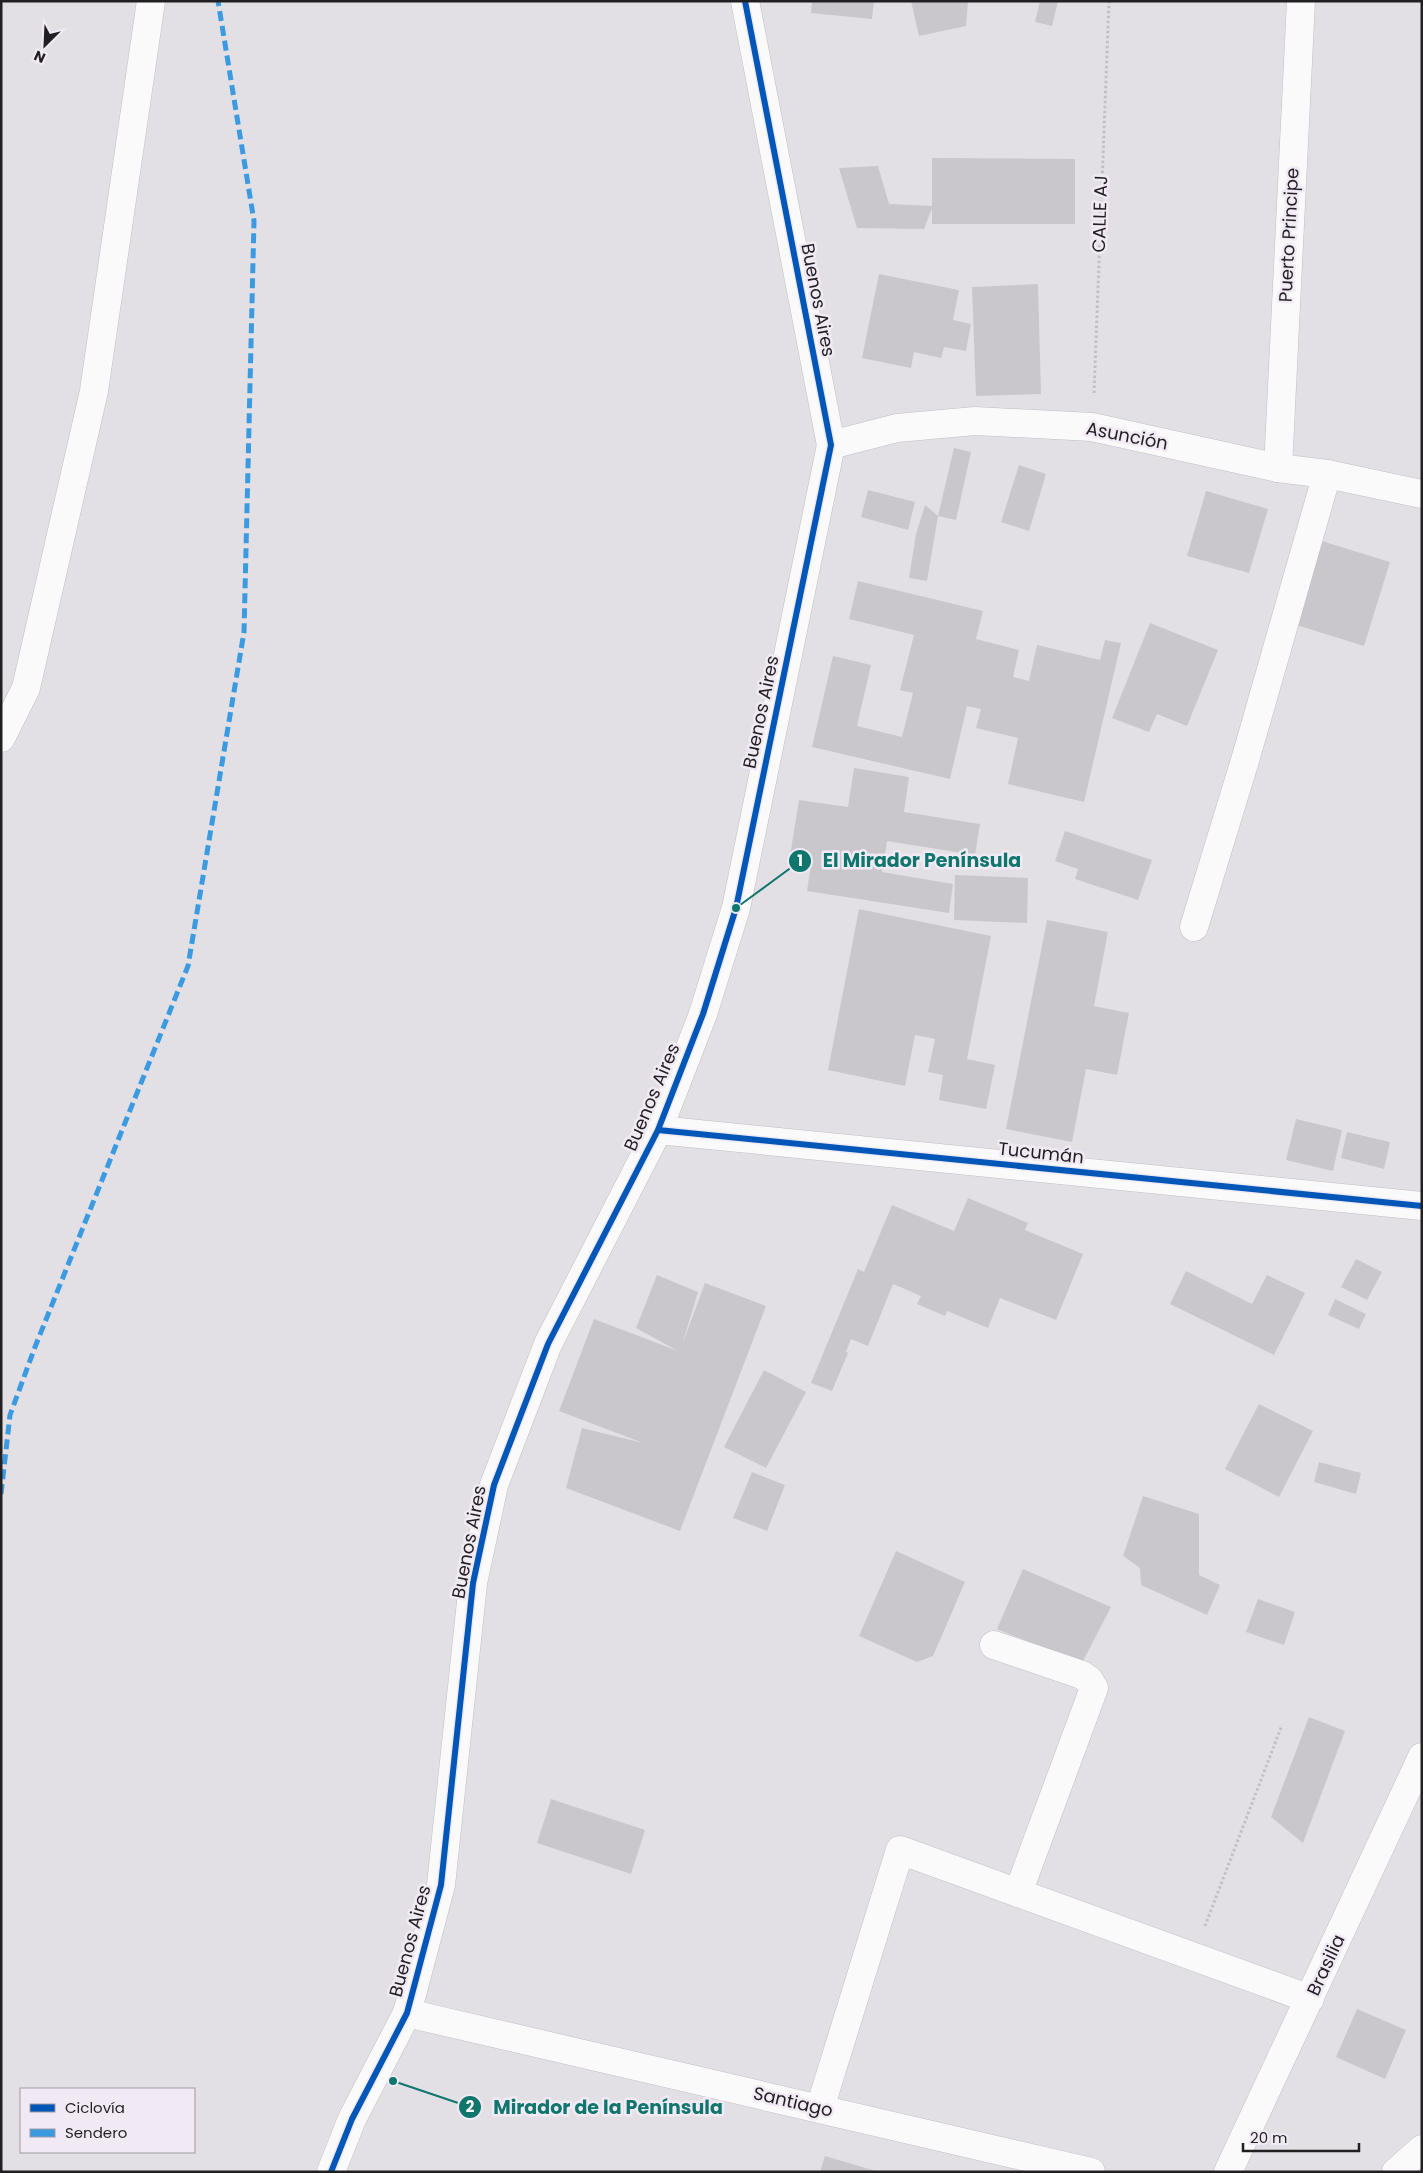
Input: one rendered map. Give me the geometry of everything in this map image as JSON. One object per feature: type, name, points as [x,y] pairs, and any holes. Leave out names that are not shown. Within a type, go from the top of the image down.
[{"type":"street","points":[[1,738],[26,688],[94,391],[151,1]]},
{"type":"street","name":"Buenos Aires","points":[[331,2172],[352,2119],[407,2013],[441,1885],[473,1583],[494,1485],[548,1344],[658,1130],[703,1014],[736,908],[831,445],[745,1]]},
{"type":"street","name":"Puerto Principe","points":[[1278,468],[1300,1]]},
{"type":"street","name":"Asunción","points":[[831,445],[897,428],[975,421],[1092,427],[1278,468],[1327,474],[1422,494]]},
{"type":"street","points":[[1194,927],[1246,757],[1327,474]]},
{"type":"street","name":"Tucumán","points":[[658,1130],[1422,1206]]},
{"type":"street","points":[[994,1645],[1082,1675],[1089,1680],[1094,1688],[1018,1893]]},
{"type":"street","name":"Brasilia","points":[[1228,2172],[1422,1758]]},
{"type":"street","points":[[820,2108],[900,1850],[1310,1999]]},
{"type":"street","name":"Santiago","points":[[407,2013],[1091,2172]]},
{"type":"street","points":[[1396,2172],[1422,2149]]},
{"type":"path","points":[[1194,1957],[1282,1725]]},
{"type":"building","points":[[812,1],[874,1],[872,19],[811,13]]},
{"type":"building","points":[[911,1],[968,2],[966,26],[919,36]]},
{"type":"building","points":[[1040,1],[1058,1],[1052,26],[1035,22]]},
{"type":"building","points":[[932,158],[1075,159],[1075,224],[932,224]]},
{"type":"building","points":[[878,166],[889,204],[933,206],[924,229],[857,228],[839,168]]},
{"type":"building","points":[[879,274],[959,290],[953,320],[971,324],[966,351],[944,347],[941,358],[914,352],[911,368],[862,358]]},
{"type":"building","points":[[1038,284],[1041,394],[976,396],[972,287]]},
{"type":"building","points":[[954,448],[971,452],[956,520],[938,516]]},
{"type":"building","points":[[1019,465],[1046,474],[1029,531],[1001,522]]},
{"type":"building","points":[[868,490],[915,502],[908,530],[861,517]]},
{"type":"building","points":[[1206,491],[1268,509],[1249,573],[1187,556]]},
{"type":"building","points":[[925,505],[938,516],[927,581],[909,578],[916,534]]},
{"type":"building","points":[[1315,539],[1390,562],[1364,646],[1290,623]]},
{"type":"building","points":[[858,581],[983,611],[976,639],[1019,650],[1013,677],[1029,681],[1037,645],[1100,660],[1105,640],[1121,643],[1084,802],[1008,784],[1018,738],[976,728],[981,709],[967,706],[950,779],[812,747],[833,656],[871,665],[857,726],[902,737],[913,693],[900,690],[914,635],[849,619]]},
{"type":"building","points":[[1150,623],[1218,650],[1187,726],[1157,714],[1149,732],[1112,718]]},
{"type":"building","points":[[854,768],[909,777],[904,812],[980,824],[975,855],[887,841],[882,872],[953,884],[949,913],[807,891],[811,865],[789,862],[799,800],[848,807]]},
{"type":"building","points":[[1065,831],[1152,860],[1138,900],[1075,879],[1078,869],[1055,861]]},
{"type":"building","points":[[955,875],[1028,878],[1027,923],[954,920]]},
{"type":"building","points":[[859,909],[991,936],[967,1059],[995,1065],[986,1109],[939,1100],[943,1075],[928,1072],[935,1039],[915,1035],[905,1086],[828,1070]]},
{"type":"building","points":[[1047,920],[1108,932],[1094,1006],[1129,1013],[1117,1075],[1086,1069],[1072,1142],[1006,1129]]},
{"type":"building","points":[[1296,1119],[1342,1130],[1333,1171],[1286,1160]]},
{"type":"building","points":[[1347,1132],[1390,1142],[1384,1169],[1341,1158]]},
{"type":"building","points":[[968,1198],[1028,1223],[1025,1230],[1083,1254],[1056,1320],[1000,1298],[988,1328],[947,1311],[945,1316],[917,1304],[921,1296],[893,1284],[868,1346],[851,1339],[846,1352],[848,1353],[832,1391],[811,1383],[858,1269],[864,1272],[892,1205],[954,1231]]},
{"type":"building","points":[[1356,1259],[1382,1272],[1367,1300],[1341,1287]]},
{"type":"building","points":[[1186,1271],[1252,1304],[1267,1275],[1305,1293],[1274,1355],[1170,1304]]},
{"type":"building","points":[[657,1275],[698,1292],[682,1345],[705,1283],[766,1306],[680,1531],[566,1488],[582,1428],[643,1443],[559,1411],[594,1319],[678,1351],[636,1328]]},
{"type":"building","points":[[1335,1299],[1366,1314],[1359,1329],[1328,1315]]},
{"type":"building","points":[[764,1370],[806,1392],[766,1468],[724,1447]]},
{"type":"building","points":[[1259,1404],[1313,1431],[1279,1497],[1225,1469]]},
{"type":"building","points":[[1319,1462],[1361,1473],[1356,1494],[1314,1482]]},
{"type":"building","points":[[752,1472],[785,1485],[767,1531],[733,1518]]},
{"type":"building","points":[[1143,1496],[1199,1514],[1199,1575],[1220,1585],[1207,1615],[1141,1585],[1140,1568],[1123,1556]]},
{"type":"building","points":[[896,1551],[965,1582],[933,1656],[917,1662],[859,1636]]},
{"type":"building","points":[[1023,1569],[1111,1607],[1082,1663],[997,1629]]},
{"type":"building","points":[[1258,1599],[1295,1612],[1284,1645],[1246,1632]]},
{"type":"building","points":[[1309,1717],[1345,1731],[1303,1843],[1271,1817]]},
{"type":"building","points":[[551,1799],[645,1830],[631,1874],[537,1843]]},
{"type":"building","points":[[1357,2009],[1406,2030],[1385,2079],[1336,2057]]},
{"type":"building","points":[[825,2156],[876,2171],[876,2172],[820,2172]]},
{"type":"marked path","points":[[1,1494],[10,1415],[35,1347],[188,966],[244,632],[254,221],[218,1]]},
{"type":"cycle path","points":[[331,2172],[352,2119],[407,2013],[441,1885],[473,1583],[494,1485],[548,1344],[658,1130],[703,1014],[736,908],[831,445],[745,1]]},
{"type":"cycle path","points":[[658,1130],[1422,1206]]},
{"type":"place","name":"El Mirador Península","points":[[736,908]]},
{"type":"place","name":"Mirador de la Península","points":[[393,2081]]}]
